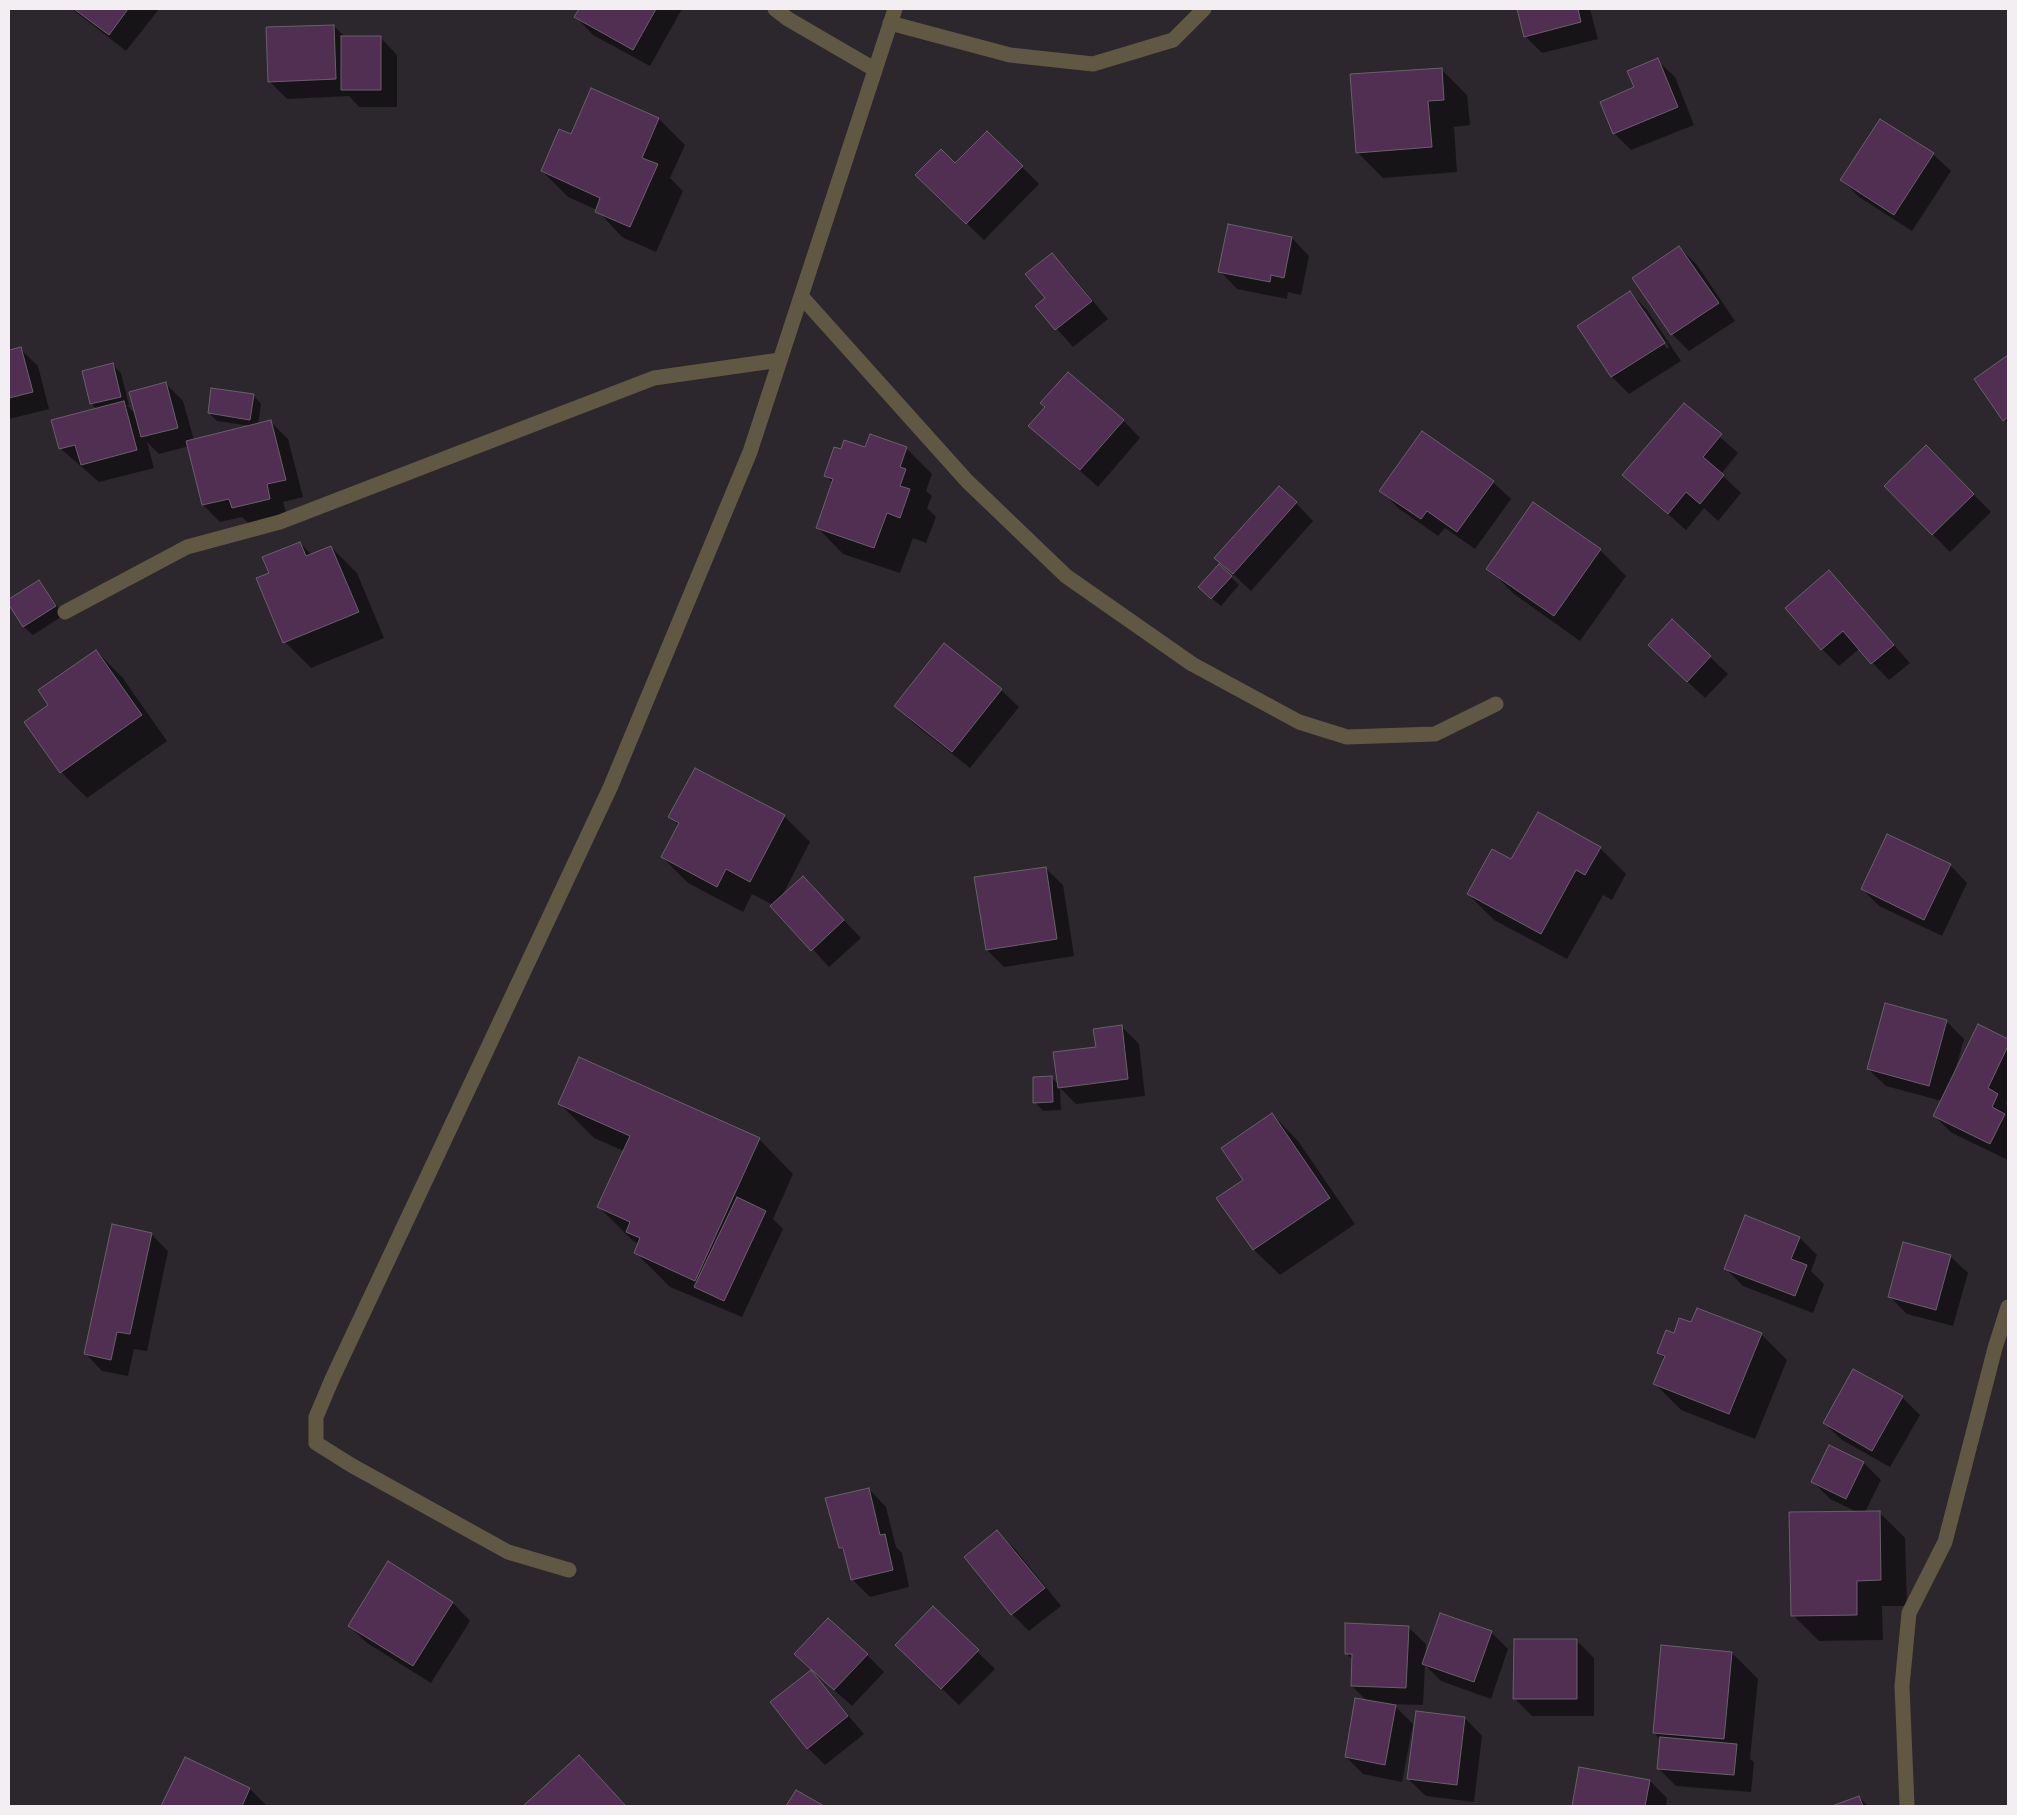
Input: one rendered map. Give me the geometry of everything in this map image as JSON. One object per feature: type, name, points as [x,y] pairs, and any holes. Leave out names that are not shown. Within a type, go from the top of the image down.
[{"type":"street","points":[[776,9],[788,19],[874,69]]},
{"type":"street","points":[[568,1570],[508,1552],[351,1465],[316,1443],[316,1417],[333,1377],[610,788],[750,452],[874,69],[893,16],[1010,55],[1092,64],[1173,40],[1204,9]]},
{"type":"street","points":[[801,296],[968,481],[1066,576],[1192,664],[1299,722],[1347,737],[1436,734],[1496,704]]},
{"type":"street","points":[[65,612],[187,547],[280,522],[654,378],[780,360]]},
{"type":"street","points":[[1906,1806],[1902,1686],[1909,1613],[1945,1542],[1995,1348],[2008,1307]]},
{"type":"building","points":[[74,9],[128,9],[109,35]]},
{"type":"building","points":[[579,9],[656,9],[633,50],[574,17]]},
{"type":"building","points":[[1517,9],[1578,9],[1581,22],[1524,37]]},
{"type":"building","points":[[334,25],[336,79],[268,82],[266,27]]},
{"type":"building","points":[[341,36],[381,36],[381,90],[341,90]]},
{"type":"building","points":[[1658,58],[1678,107],[1613,134],[1600,102],[1634,87],[1627,71]]},
{"type":"building","points":[[1442,68],[1444,100],[1428,101],[1432,147],[1356,153],[1350,74]]},
{"type":"building","points":[[591,88],[659,118],[642,158],[658,164],[630,227],[595,212],[600,198],[541,171],[559,129],[571,134]]},
{"type":"building","points":[[1880,119],[1934,153],[1894,215],[1840,180]]},
{"type":"building","points":[[987,131],[1023,166],[966,224],[915,175],[941,149],[955,163]]},
{"type":"building","points":[[1228,224],[1292,237],[1284,278],[1271,275],[1270,282],[1218,272]]},
{"type":"building","points":[[1679,246],[1719,303],[1671,335],[1632,278]]},
{"type":"building","points":[[1052,253],[1092,301],[1055,330],[1035,306],[1045,298],[1025,274]]},
{"type":"building","points":[[1630,291],[1665,343],[1611,377],[1577,326]]},
{"type":"building","points":[[21,347],[33,392],[9,398],[9,350]]},
{"type":"building","points":[[2008,355],[2008,417],[2003,421],[1974,379]]},
{"type":"building","points":[[113,363],[121,397],[90,404],[82,371]]},
{"type":"building","points":[[1068,372],[1124,420],[1080,470],[1028,426],[1045,407],[1040,403]]},
{"type":"building","points":[[166,382],[178,428],[141,437],[129,392]]},
{"type":"building","points":[[211,388],[254,394],[250,420],[208,413]]},
{"type":"building","points":[[124,401],[137,450],[81,465],[75,445],[59,449],[51,420]]},
{"type":"building","points":[[1684,403],[1722,434],[1703,457],[1724,475],[1700,504],[1686,492],[1668,514],[1622,475]]},
{"type":"building","points":[[271,420],[286,480],[267,484],[270,499],[232,508],[229,499],[202,505],[186,441]]},
{"type":"building","points":[[1422,431],[1494,481],[1457,532],[1427,511],[1421,519],[1379,491]]},
{"type":"building","points":[[870,434],[907,447],[900,467],[906,469],[900,486],[910,489],[900,518],[887,513],[874,548],[816,528],[833,479],[824,476],[834,447],[841,449],[844,440],[865,447]]},
{"type":"building","points":[[1926,445],[1974,494],[1932,535],[1884,486]]},
{"type":"building","points":[[1279,486],[1297,502],[1233,574],[1214,558]]},
{"type":"building","points":[[1533,502],[1601,549],[1554,616],[1486,569]]},
{"type":"building","points":[[300,542],[306,556],[331,546],[359,612],[283,643],[256,578],[269,573],[262,557]]},
{"type":"building","points":[[1219,564],[1232,576],[1211,599],[1198,587]]},
{"type":"building","points":[[1829,570],[1894,645],[1871,664],[1843,631],[1821,650],[1785,608]]},
{"type":"building","points":[[39,580],[56,606],[23,627],[9,605],[9,599]]},
{"type":"building","points":[[1672,619],[1711,656],[1687,682],[1648,645]]},
{"type":"building","points":[[944,643],[1002,689],[952,752],[894,706]]},
{"type":"building","points":[[96,650],[142,715],[60,773],[24,722],[48,705],[38,690]]},
{"type":"building","points":[[695,768],[785,815],[750,882],[726,869],[717,887],[661,857],[679,823],[668,817]]},
{"type":"building","points":[[1538,812],[1601,847],[1585,875],[1576,870],[1541,934],[1467,894],[1492,849],[1511,859]]},
{"type":"building","points":[[1887,834],[1951,864],[1924,920],[1861,889]]},
{"type":"building","points":[[1046,867],[1057,939],[986,950],[974,877]]},
{"type":"building","points":[[803,876],[844,920],[811,951],[770,906]]},
{"type":"building","points":[[1885,1003],[1947,1020],[1929,1086],[1867,1069]]},
{"type":"building","points":[[1978,1024],[2008,1039],[2008,1046],[1988,1088],[1998,1094],[1992,1107],[2005,1114],[1990,1144],[1933,1116]]},
{"type":"building","points":[[1122,1025],[1128,1079],[1058,1088],[1053,1052],[1096,1047],[1093,1029]]},
{"type":"building","points":[[579,1057],[760,1138],[695,1281],[634,1253],[640,1238],[626,1232],[630,1222],[597,1207],[630,1136],[558,1104]]},
{"type":"building","points":[[1052,1076],[1053,1102],[1033,1103],[1033,1077]]},
{"type":"building","points":[[1272,1113],[1330,1198],[1253,1250],[1216,1198],[1243,1180],[1221,1148]]},
{"type":"building","points":[[737,1197],[766,1211],[724,1301],[694,1287]]},
{"type":"building","points":[[1745,1215],[1800,1237],[1791,1259],[1807,1265],[1795,1296],[1724,1269]]},
{"type":"building","points":[[112,1224],[152,1233],[130,1334],[117,1332],[111,1360],[84,1354]]},
{"type":"building","points":[[1903,1242],[1951,1255],[1936,1310],[1888,1297]]},
{"type":"building","points":[[1697,1308],[1762,1333],[1729,1414],[1653,1384],[1665,1356],[1657,1353],[1666,1330],[1674,1333],[1679,1318],[1691,1322]]},
{"type":"building","points":[[1853,1369],[1903,1396],[1872,1451],[1823,1423]]},
{"type":"building","points":[[1829,1445],[1864,1462],[1846,1499],[1811,1482]]},
{"type":"building","points":[[869,1488],[880,1535],[885,1534],[893,1570],[851,1580],[843,1548],[839,1548],[825,1498]]},
{"type":"building","points":[[1880,1511],[1881,1580],[1857,1581],[1857,1615],[1791,1616],[1789,1512]]},
{"type":"building","points":[[997,1530],[1045,1588],[1011,1615],[964,1557]]},
{"type":"building","points":[[388,1561],[453,1602],[413,1666],[348,1626]]},
{"type":"building","points":[[933,1606],[979,1650],[941,1689],[895,1645]]},
{"type":"building","points":[[1440,1613],[1492,1631],[1474,1682],[1422,1664]]},
{"type":"building","points":[[828,1618],[868,1654],[834,1690],[794,1654]]},
{"type":"building","points":[[1345,1623],[1409,1626],[1406,1688],[1351,1686],[1352,1654],[1345,1654]]},
{"type":"building","points":[[1514,1639],[1577,1639],[1577,1699],[1513,1699]]},
{"type":"building","points":[[1661,1645],[1732,1652],[1724,1739],[1653,1733]]},
{"type":"building","points":[[811,1670],[848,1716],[807,1749],[770,1702]]},
{"type":"building","points":[[1355,1698],[1396,1705],[1385,1765],[1345,1757]]},
{"type":"building","points":[[1416,1711],[1465,1717],[1457,1785],[1407,1779]]},
{"type":"building","points":[[1660,1737],[1737,1744],[1734,1775],[1657,1769]]},
{"type":"building","points":[[579,1755],[626,1806],[523,1806]]},
{"type":"building","points":[[185,1757],[250,1788],[242,1806],[161,1806]]},
{"type":"building","points":[[1579,1767],[1650,1780],[1645,1806],[1572,1806]]},
{"type":"building","points":[[796,1790],[824,1806],[786,1806]]},
{"type":"building","points":[[1859,1796],[1863,1806],[1832,1806]]}]
